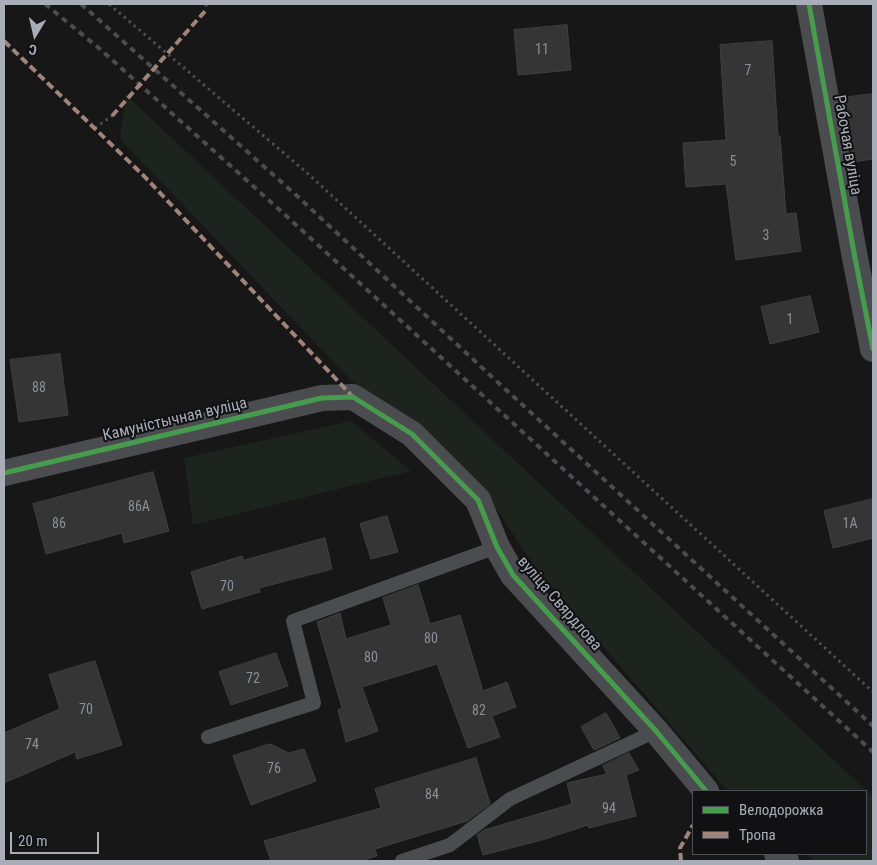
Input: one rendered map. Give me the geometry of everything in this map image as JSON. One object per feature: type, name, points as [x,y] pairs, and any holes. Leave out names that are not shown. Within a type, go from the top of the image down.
[{"type":"street","name":"Рабочая вуліца","points":[[809,4],[873,350]]},
{"type":"street","name":"Камуністычная вуліца","points":[[4,473],[322,398],[353,397]]},
{"type":"street","name":"вуліца Свярдлова","points":[[353,397],[412,434],[478,500],[497,547],[513,575],[656,731],[705,790]]},
{"type":"lane","points":[[208,737],[314,703],[293,621],[497,547]]},
{"type":"lane","points":[[402,861],[450,845],[510,799],[656,731]]},
{"type":"path","points":[[109,4],[306,172],[873,692]]},
{"type":"path","points":[[206,4],[207,9]]},
{"type":"path","points":[[95,128],[112,116]]},
{"type":"shaded area","points":[[126,95],[866,790],[728,790],[725,788],[534,566],[491,501],[420,426],[352,381],[120,139]]},
{"type":"shaded area","points":[[351,421],[411,471],[193,525],[184,458]]},
{"type":"shaded area","points":[[867,791],[873,797],[873,861],[814,861],[806,855],[867,855]]},
{"type":"building","points":[[567,25],[571,70],[518,75],[514,30]]},
{"type":"building","points":[[772,41],[778,136],[780,136],[786,214],[796,213],[801,251],[736,260],[726,184],[686,187],[683,143],[726,140],[720,45]]},
{"type":"building","points":[[873,94],[873,159],[853,162],[842,98]]},
{"type":"building","points":[[810,296],[819,332],[770,344],[761,307]]},
{"type":"building","points":[[60,354],[68,415],[19,422],[10,360]]},
{"type":"building","points":[[153,472],[169,531],[124,543],[122,533],[46,554],[33,504]]},
{"type":"building","points":[[873,499],[873,538],[833,548],[824,511]]},
{"type":"building","points":[[387,516],[398,552],[371,559],[360,524]]},
{"type":"building","points":[[325,538],[332,569],[259,588],[260,592],[202,609],[191,572],[242,556],[244,560]]},
{"type":"building","points":[[418,585],[430,624],[460,615],[483,691],[507,682],[516,707],[492,716],[500,737],[468,748],[437,664],[362,687],[378,731],[346,742],[338,710],[342,708],[317,622],[340,613],[346,639],[391,625],[383,598]]},
{"type":"building","points":[[276,653],[288,686],[231,705],[219,672]]},
{"type":"building","points":[[95,661],[122,745],[77,759],[75,752],[4,783],[4,733],[60,709],[49,675]]},
{"type":"building","points":[[606,713],[620,738],[594,750],[581,727]]},
{"type":"building","points":[[270,744],[289,753],[304,749],[316,781],[251,805],[233,756]]},
{"type":"building","points":[[629,753],[639,770],[626,775],[636,816],[589,828],[588,825],[542,840],[483,855],[477,835],[484,830],[572,804],[567,783],[607,774],[603,766]]},
{"type":"building","points":[[476,758],[490,804],[467,821],[375,849],[377,856],[360,861],[271,861],[264,841],[381,808],[375,789]]},
{"type":"railway","points":[[45,4],[100,49],[272,203],[873,752]]},
{"type":"railway","points":[[81,4],[296,195],[873,726]]},
{"type":"marked path","points":[[112,116],[207,9]]},
{"type":"marked path","points":[[4,41],[144,176],[353,397]]},
{"type":"marked path","points":[[681,861],[680,848],[692,827]]},
{"type":"cycle path","points":[[809,4],[873,349]]},
{"type":"cycle path","points":[[4,473],[322,398],[353,397],[412,434],[478,500],[497,547],[513,575],[656,731],[705,790]]}]
